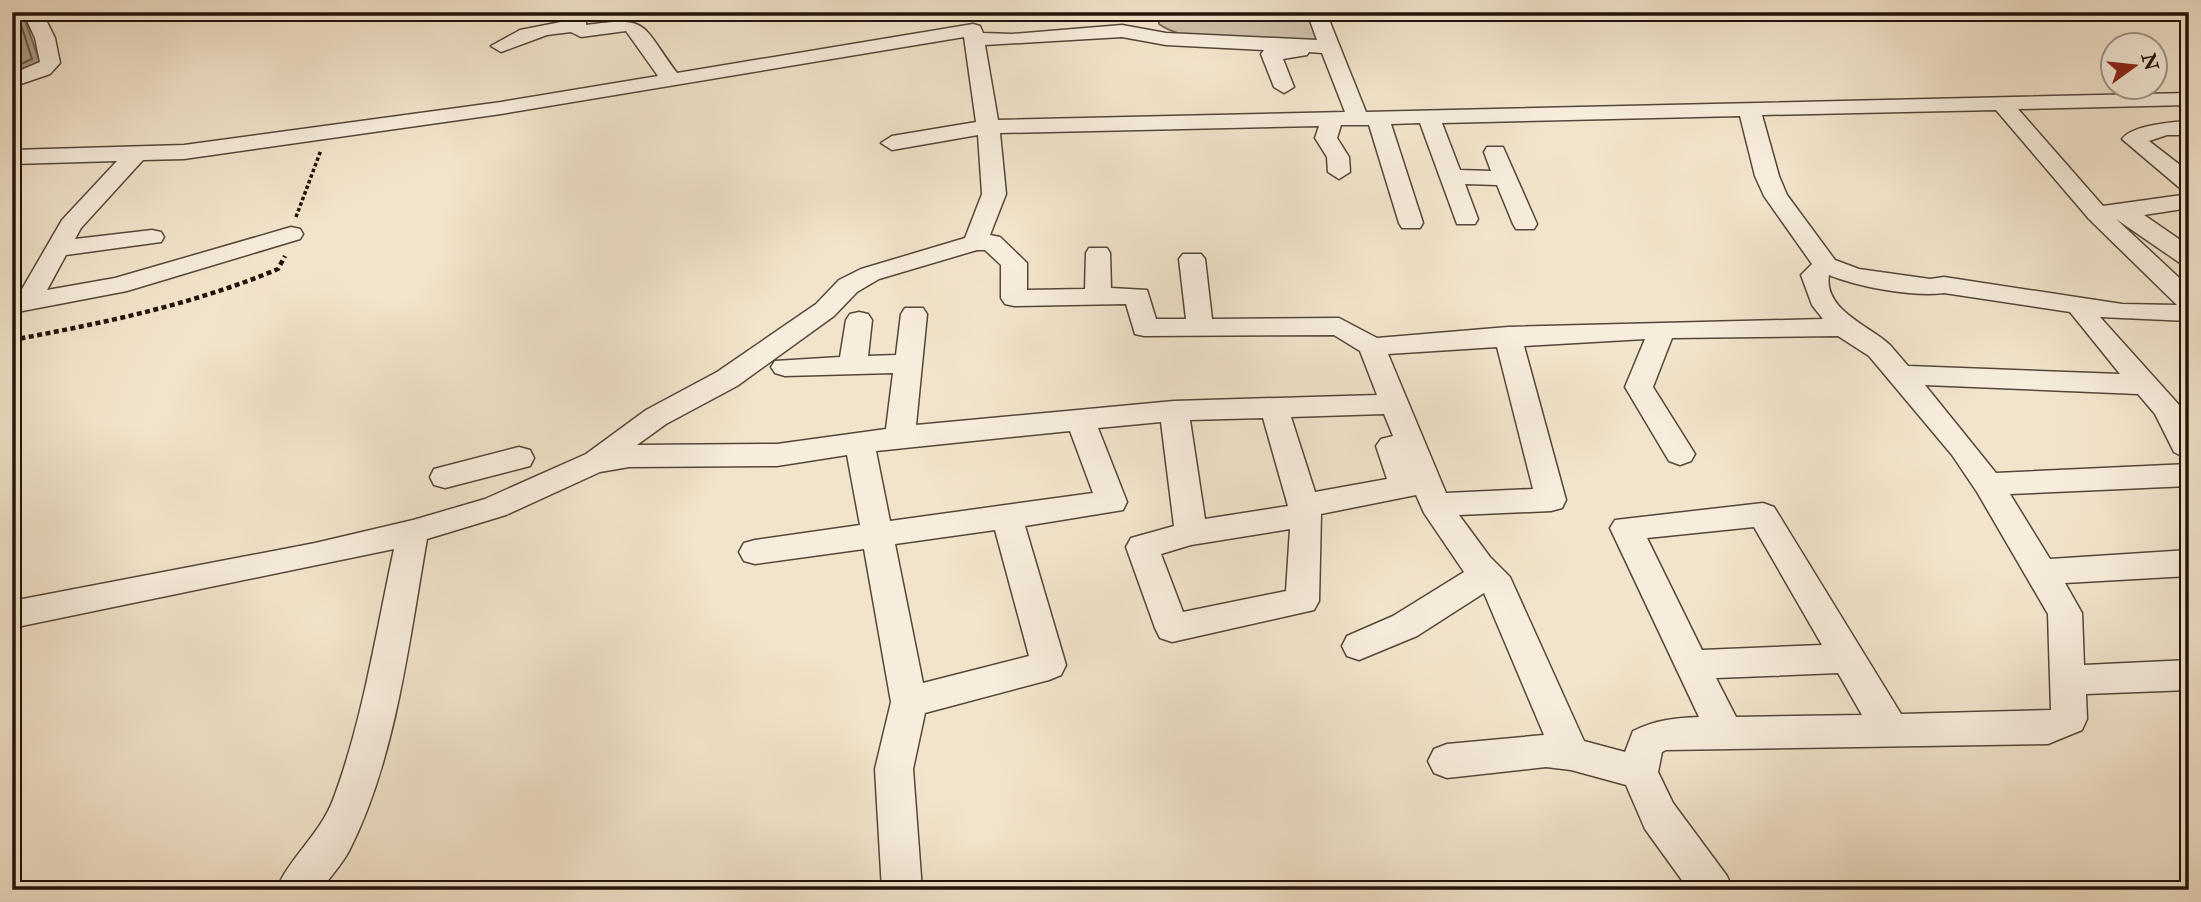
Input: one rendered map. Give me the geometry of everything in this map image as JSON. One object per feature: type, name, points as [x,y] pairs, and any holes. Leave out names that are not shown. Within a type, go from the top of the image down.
[{"type":"street","points":[[12,81],[43,70],[50,63],[45,38],[32,12]]},
{"type":"street","points":[[1316,12],[1321,46],[1368,118],[1411,223]]},
{"type":"street","points":[[501,46],[513,38],[560,27],[576,19],[581,31],[627,24],[633,27],[671,79]]},
{"type":"street","points":[[12,157],[184,152],[384,125],[671,79],[966,27],[1012,40],[1122,31],[1166,39],[1321,46]]},
{"type":"street","points":[[966,27],[988,127],[995,194],[975,243]]},
{"type":"street","points":[[1284,87],[1271,54],[1321,46]]},
{"type":"street","points":[[892,143],[988,127],[2189,99]]},
{"type":"street","points":[[2001,103],[2097,214],[2189,302]]},
{"type":"street","points":[[1750,111],[1767,176],[1776,196],[1826,265],[1854,276],[1930,287],[1944,285],[2149,314],[2189,313]]},
{"type":"street","points":[[1429,117],[1466,219]]},
{"type":"street","points":[[1332,119],[1326,138],[1338,156],[1339,172]]},
{"type":"street","points":[[2189,128],[2165,129],[2133,139],[2189,184]]},
{"type":"street","points":[[1495,152],[1525,224]]},
{"type":"street","points":[[20,303],[58,249],[71,225],[136,154]]},
{"type":"street","points":[[1450,177],[1506,178]]},
{"type":"street","points":[[2097,214],[2182,207]]},
{"type":"street","points":[[2123,211],[2189,258]]},
{"type":"street","points":[[20,303],[118,285],[291,234]]},
{"type":"street","points":[[58,249],[152,237]]},
{"type":"street","points":[[12,615],[316,555],[413,532],[495,507],[594,462],[656,417],[727,379],[825,310],[848,286],[870,274],[975,243],[991,242],[1014,263],[1014,298],[1138,296],[1144,328],[1339,326],[1376,349]]},
{"type":"street","points":[[1098,253],[1098,296]]},
{"type":"street","points":[[1192,259],[1200,327]]},
{"type":"street","points":[[1713,890],[1659,816],[1639,772],[1646,742],[1663,734],[2048,729],[2069,719],[2070,680],[2065,613],[1988,484],[1962,448],[1879,350],[1844,327],[1825,305],[1814,275],[1826,265]]},
{"type":"street","points":[[2079,305],[2087,320],[2148,385],[2173,418],[2179,440],[2189,450]]},
{"type":"street","points":[[900,438],[914,314]]},
{"type":"street","points":[[853,365],[859,320]]},
{"type":"street","points":[[1275,408],[1305,510],[1302,601],[1172,628],[1142,547],[1191,533],[1305,510],[1405,487],[1373,350],[1386,344],[1661,330],[1844,327]]},
{"type":"street","points":[[1661,330],[1653,358],[1639,387],[1680,454]]},
{"type":"street","points":[[1435,505],[1551,500],[1508,336]]},
{"type":"street","points":[[785,367],[909,364]]},
{"type":"street","points":[[1900,375],[2148,385]]},
{"type":"street","points":[[594,462],[629,456],[777,455],[900,438],[1174,411],[1386,404]]},
{"type":"street","points":[[1386,404],[1435,505],[1499,586],[1571,754]]},
{"type":"street","points":[[1174,411],[1191,533]]},
{"type":"street","points":[[755,552],[1112,502],[1080,420]]},
{"type":"street","points":[[860,445],[909,702],[894,769],[902,890]]},
{"type":"street","points":[[464,516],[455,474],[519,458]]},
{"type":"street","points":[[1988,484],[2189,475]]},
{"type":"street","points":[[1725,733],[1626,528],[1763,515],[1891,731]]},
{"type":"street","points":[[909,702],[1049,665],[1007,517]]},
{"type":"street","points":[[296,890],[334,840],[352,801],[381,694],[413,532]]},
{"type":"street","points":[[2041,572],[2189,563]]},
{"type":"street","points":[[1359,646],[1405,626],[1487,574]]},
{"type":"street","points":[[1692,665],[1848,658]]},
{"type":"street","points":[[2070,680],[2189,675]]},
{"type":"street","points":[[1447,761],[1546,751],[1571,754],[1639,772]]},
{"type":"shaded area","points":[[1173,12],[1309,12],[1320,43],[1236,42],[1191,37],[1159,24],[1159,17]]},
{"type":"water","points":[[12,12],[22,12],[40,62],[37,67],[12,75]]}]
